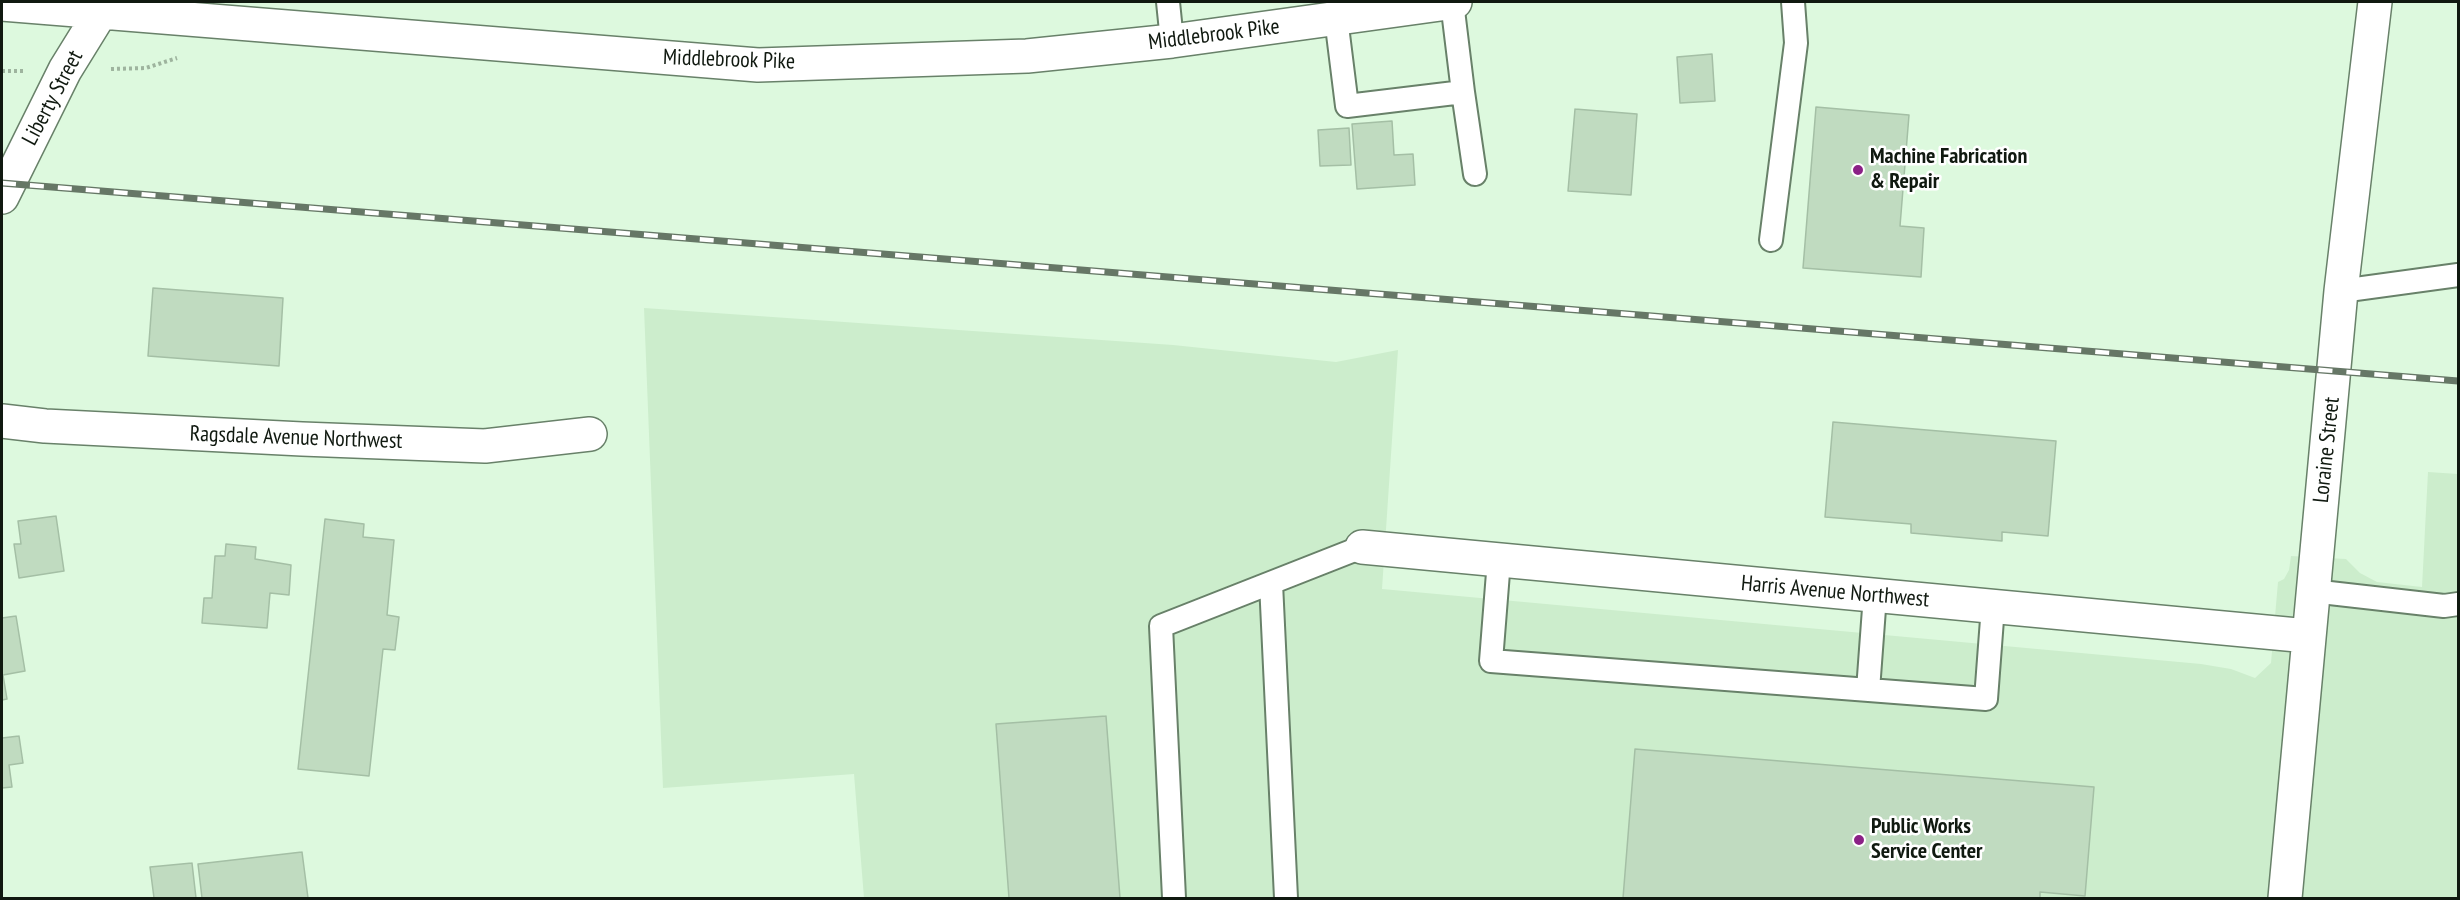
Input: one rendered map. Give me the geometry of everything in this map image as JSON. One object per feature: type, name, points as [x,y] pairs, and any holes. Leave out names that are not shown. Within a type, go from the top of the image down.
[{"type":"street","name":"Middlebrook Pike","points":[[2,4],[104,7],[207,22],[758,64],[1027,56],[1172,41],[1454,2]]},
{"type":"street","name":"Loraine Street","points":[[2284,898],[2341,291],[2375,2]]},
{"type":"street","name":"Liberty Street","points":[[2,197],[65,70],[104,7]]},
{"type":"street","name":"Ragsdale Avenue Northwest","points":[[2,421],[68,428],[486,446],[590,434]]},
{"type":"street","name":"Harris Avenue Northwest","points":[[1362,547],[2308,636]]},
{"type":"lane","points":[[1168,2],[1172,41]]},
{"type":"lane","points":[[1454,2],[1463,92],[1475,174]]},
{"type":"lane","points":[[1771,240],[1796,43],[1792,2]]},
{"type":"lane","points":[[1336,18],[1347,106],[1463,92]]},
{"type":"lane","points":[[2341,291],[2458,275]]},
{"type":"lane","points":[[1174,898],[1161,626],[1362,547]]},
{"type":"lane","points":[[1499,560],[1491,661],[1986,699],[1993,606]]},
{"type":"lane","points":[[1270,583],[1286,898]]},
{"type":"lane","points":[[2312,591],[2444,606],[2458,604]]},
{"type":"lane","points":[[1868,690],[1875,595]]},
{"type":"path","points":[[2,71],[146,68],[191,53],[207,22]]},
{"type":"shaded area","points":[[644,308],[1173,345],[1336,362],[1398,350],[1382,589],[2201,664],[2231,669],[2255,678],[2271,663],[2278,582],[2284,579],[2289,570],[2291,556],[2346,559],[2360,573],[2377,582],[2422,587],[2428,472],[2458,474],[2458,898],[864,898],[854,774],[663,788]]},
{"type":"building","points":[[1712,54],[1715,101],[1680,103],[1677,57]]},
{"type":"building","name":"Machine Fabrication & Repair","points":[[1816,107],[1909,115],[1900,226],[1924,228],[1921,277],[1803,268]]},
{"type":"building","points":[[1575,109],[1637,114],[1631,195],[1568,191]]},
{"type":"building","points":[[1392,121],[1394,155],[1413,154],[1415,185],[1357,189],[1352,124]]},
{"type":"building","points":[[1349,128],[1351,165],[1320,166],[1318,130]]},
{"type":"building","points":[[153,288],[283,298],[279,366],[148,356]]},
{"type":"building","points":[[1833,422],[2056,441],[2048,536],[2002,532],[2002,541],[1911,533],[1911,524],[1825,517]]},
{"type":"building","points":[[56,516],[64,571],[19,578],[14,544],[21,544],[18,521]]},
{"type":"building","points":[[325,519],[364,524],[363,537],[394,540],[387,615],[399,617],[395,650],[383,649],[369,776],[298,769]]},
{"type":"building","points":[[226,544],[256,547],[255,559],[291,565],[289,595],[270,593],[267,628],[202,623],[204,598],[212,598],[215,556],[225,556]]},
{"type":"building","points":[[16,616],[25,671],[3,675],[7,699],[2,700],[2,618]]},
{"type":"building","points":[[1106,716],[1120,898],[1009,898],[996,724]]},
{"type":"building","points":[[19,736],[23,763],[9,765],[12,787],[2,788],[2,738]]},
{"type":"building","name":"Public Works Service Center","points":[[1635,749],[2094,787],[2085,896],[2040,892],[2040,898],[1623,898]]},
{"type":"building","points":[[302,852],[308,898],[202,898],[198,864]]},
{"type":"building","points":[[192,863],[196,898],[154,898],[150,867]]},
{"type":"railway","points":[[2,183],[2458,381]]},
{"type":"place","name":"Machine Fabrication & Repair","points":[[1858,170]]},
{"type":"place","name":"Public Works Service Center","points":[[1859,840]]}]
